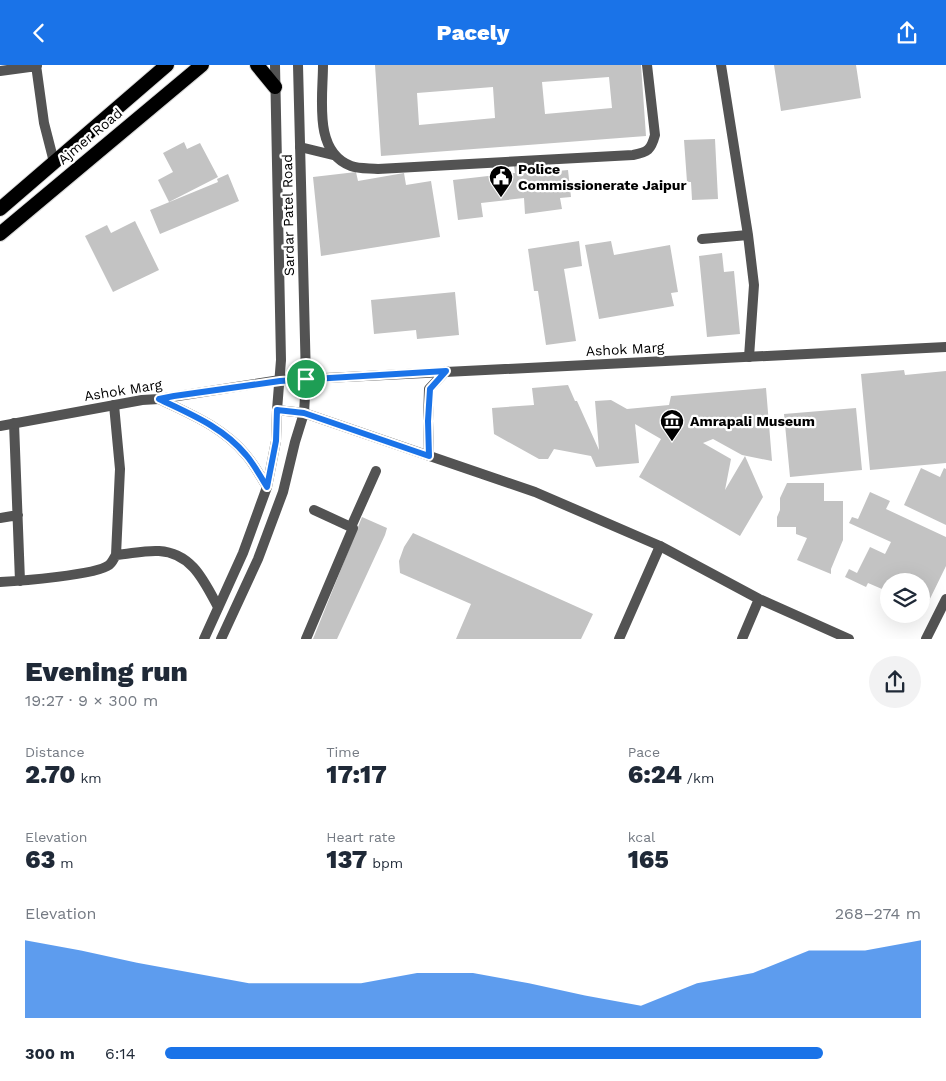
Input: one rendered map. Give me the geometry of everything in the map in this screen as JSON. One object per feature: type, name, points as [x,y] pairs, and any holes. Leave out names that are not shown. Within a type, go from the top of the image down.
[{"type":"highway","name":"Ajmer Road","points":[[0,209],[167,65]]},
{"type":"highway","name":"Ajmer Road","points":[[0,234],[202,65]]},
{"type":"highway","points":[[257,65],[275,87]]},
{"type":"street","points":[[0,71],[37,65],[44,123],[54,162]]},
{"type":"street","name":"Sardar Patel Road","points":[[276,65],[282,360],[280,381]]},
{"type":"street","name":"Sardar Patel Road","points":[[298,65],[306,379]]},
{"type":"street","points":[[323,65],[324,133],[333,155]]},
{"type":"street","points":[[300,147],[333,155],[352,167],[378,169],[623,156],[644,153],[652,146],[655,135],[647,65]]},
{"type":"street","points":[[721,65],[754,285],[749,357]]},
{"type":"street","points":[[702,239],[748,235]]},
{"type":"street","name":"Ashok Marg","points":[[0,425],[142,400],[280,381],[446,371],[946,347]]},
{"type":"street","points":[[429,456],[428,421],[430,389],[446,371]]},
{"type":"street","points":[[221,639],[258,559],[283,491],[304,413],[306,379]]},
{"type":"street","points":[[204,639],[243,553],[267,487],[276,441],[280,381]]},
{"type":"street","points":[[159,399],[204,420],[226,436],[246,455],[267,487]]},
{"type":"street","points":[[0,582],[97,571],[109,565],[116,555],[120,469],[114,405]]},
{"type":"street","points":[[277,410],[304,413],[535,493],[660,546],[759,599],[849,639]]},
{"type":"street","points":[[14,423],[20,581]]},
{"type":"street","points":[[306,639],[351,527],[376,471]]},
{"type":"street","points":[[314,509],[351,527]]},
{"type":"street","points":[[0,518],[18,515]]},
{"type":"street","points":[[619,639],[660,546]]},
{"type":"street","points":[[116,555],[158,551],[174,554],[189,563],[202,577],[218,607]]},
{"type":"street","points":[[742,639],[759,599]]},
{"type":"street","points":[[926,639],[946,599]]},
{"type":"building","points":[[375,65],[641,65],[646,136],[381,156]],"holes":[[[609,77],[612,108],[545,114],[542,82]],[[493,87],[495,118],[419,125],[417,93]]]},
{"type":"building","points":[[774,65],[856,65],[861,98],[781,111]]},
{"type":"building","points":[[715,139],[718,199],[692,200],[691,182],[687,182],[684,140]]},
{"type":"building","points":[[184,142],[187,149],[200,143],[218,177],[169,202],[158,180],[173,172],[163,153]]},
{"type":"building","points":[[535,164],[536,173],[568,170],[571,197],[560,198],[562,209],[525,214],[524,198],[481,203],[483,217],[458,220],[453,180],[515,173],[514,166]]},
{"type":"building","points":[[356,172],[358,181],[404,173],[406,185],[431,181],[440,237],[321,256],[313,177]]},
{"type":"building","points":[[228,174],[239,201],[160,234],[150,210],[218,182],[217,179]]},
{"type":"building","points":[[135,221],[159,270],[113,292],[85,236],[107,225],[111,233]]},
{"type":"building","points":[[579,241],[582,266],[564,269],[576,341],[546,345],[538,291],[534,291],[528,249]]},
{"type":"building","points":[[611,241],[614,255],[670,245],[678,292],[671,293],[674,306],[599,319],[585,245]]},
{"type":"building","points":[[722,253],[724,272],[734,271],[740,334],[707,337],[699,256]]},
{"type":"building","points":[[455,292],[459,335],[417,339],[416,330],[374,334],[371,300]]},
{"type":"building","points":[[904,370],[905,375],[946,371],[946,463],[870,470],[861,374]]},
{"type":"building","points":[[568,385],[599,450],[595,401],[611,400],[627,409],[669,405],[671,396],[766,388],[772,461],[742,455],[713,439],[703,443],[731,459],[725,490],[745,456],[763,497],[740,536],[639,477],[661,439],[635,424],[639,463],[596,467],[591,456],[554,449],[548,459],[539,459],[494,434],[492,408],[534,405],[532,388]]},
{"type":"building","points":[[856,408],[862,470],[790,477],[784,414]]},
{"type":"building","points":[[921,468],[940,477],[944,468],[946,469],[946,525],[904,505]]},
{"type":"building","points":[[787,483],[824,483],[824,501],[843,501],[843,540],[831,569],[831,574],[797,560],[807,538],[796,534],[796,527],[777,527],[780,498]]},
{"type":"building","points":[[870,492],[890,501],[886,509],[946,537],[946,566],[930,599],[930,573],[880,573],[880,588],[868,583],[866,587],[845,577],[849,569],[857,573],[870,547],[885,554],[891,542],[849,523],[852,517],[858,519]]},
{"type":"building","points":[[362,517],[387,528],[385,535],[337,639],[313,639]]},
{"type":"building","points":[[413,533],[593,614],[581,639],[456,639],[471,604],[400,573],[399,561],[404,547]]},
{"type":"place","name":"Police Commissionerate Jaipur","points":[[501,198]]},
{"type":"place","name":"Amrapali Museum","points":[[672,442]]},
{"type":"route","points":[[446,371],[430,389],[428,421],[429,456],[304,413],[277,410],[276,441],[267,487],[246,455],[226,436],[204,420],[159,399],[280,381],[306,379],[446,371]]}]
